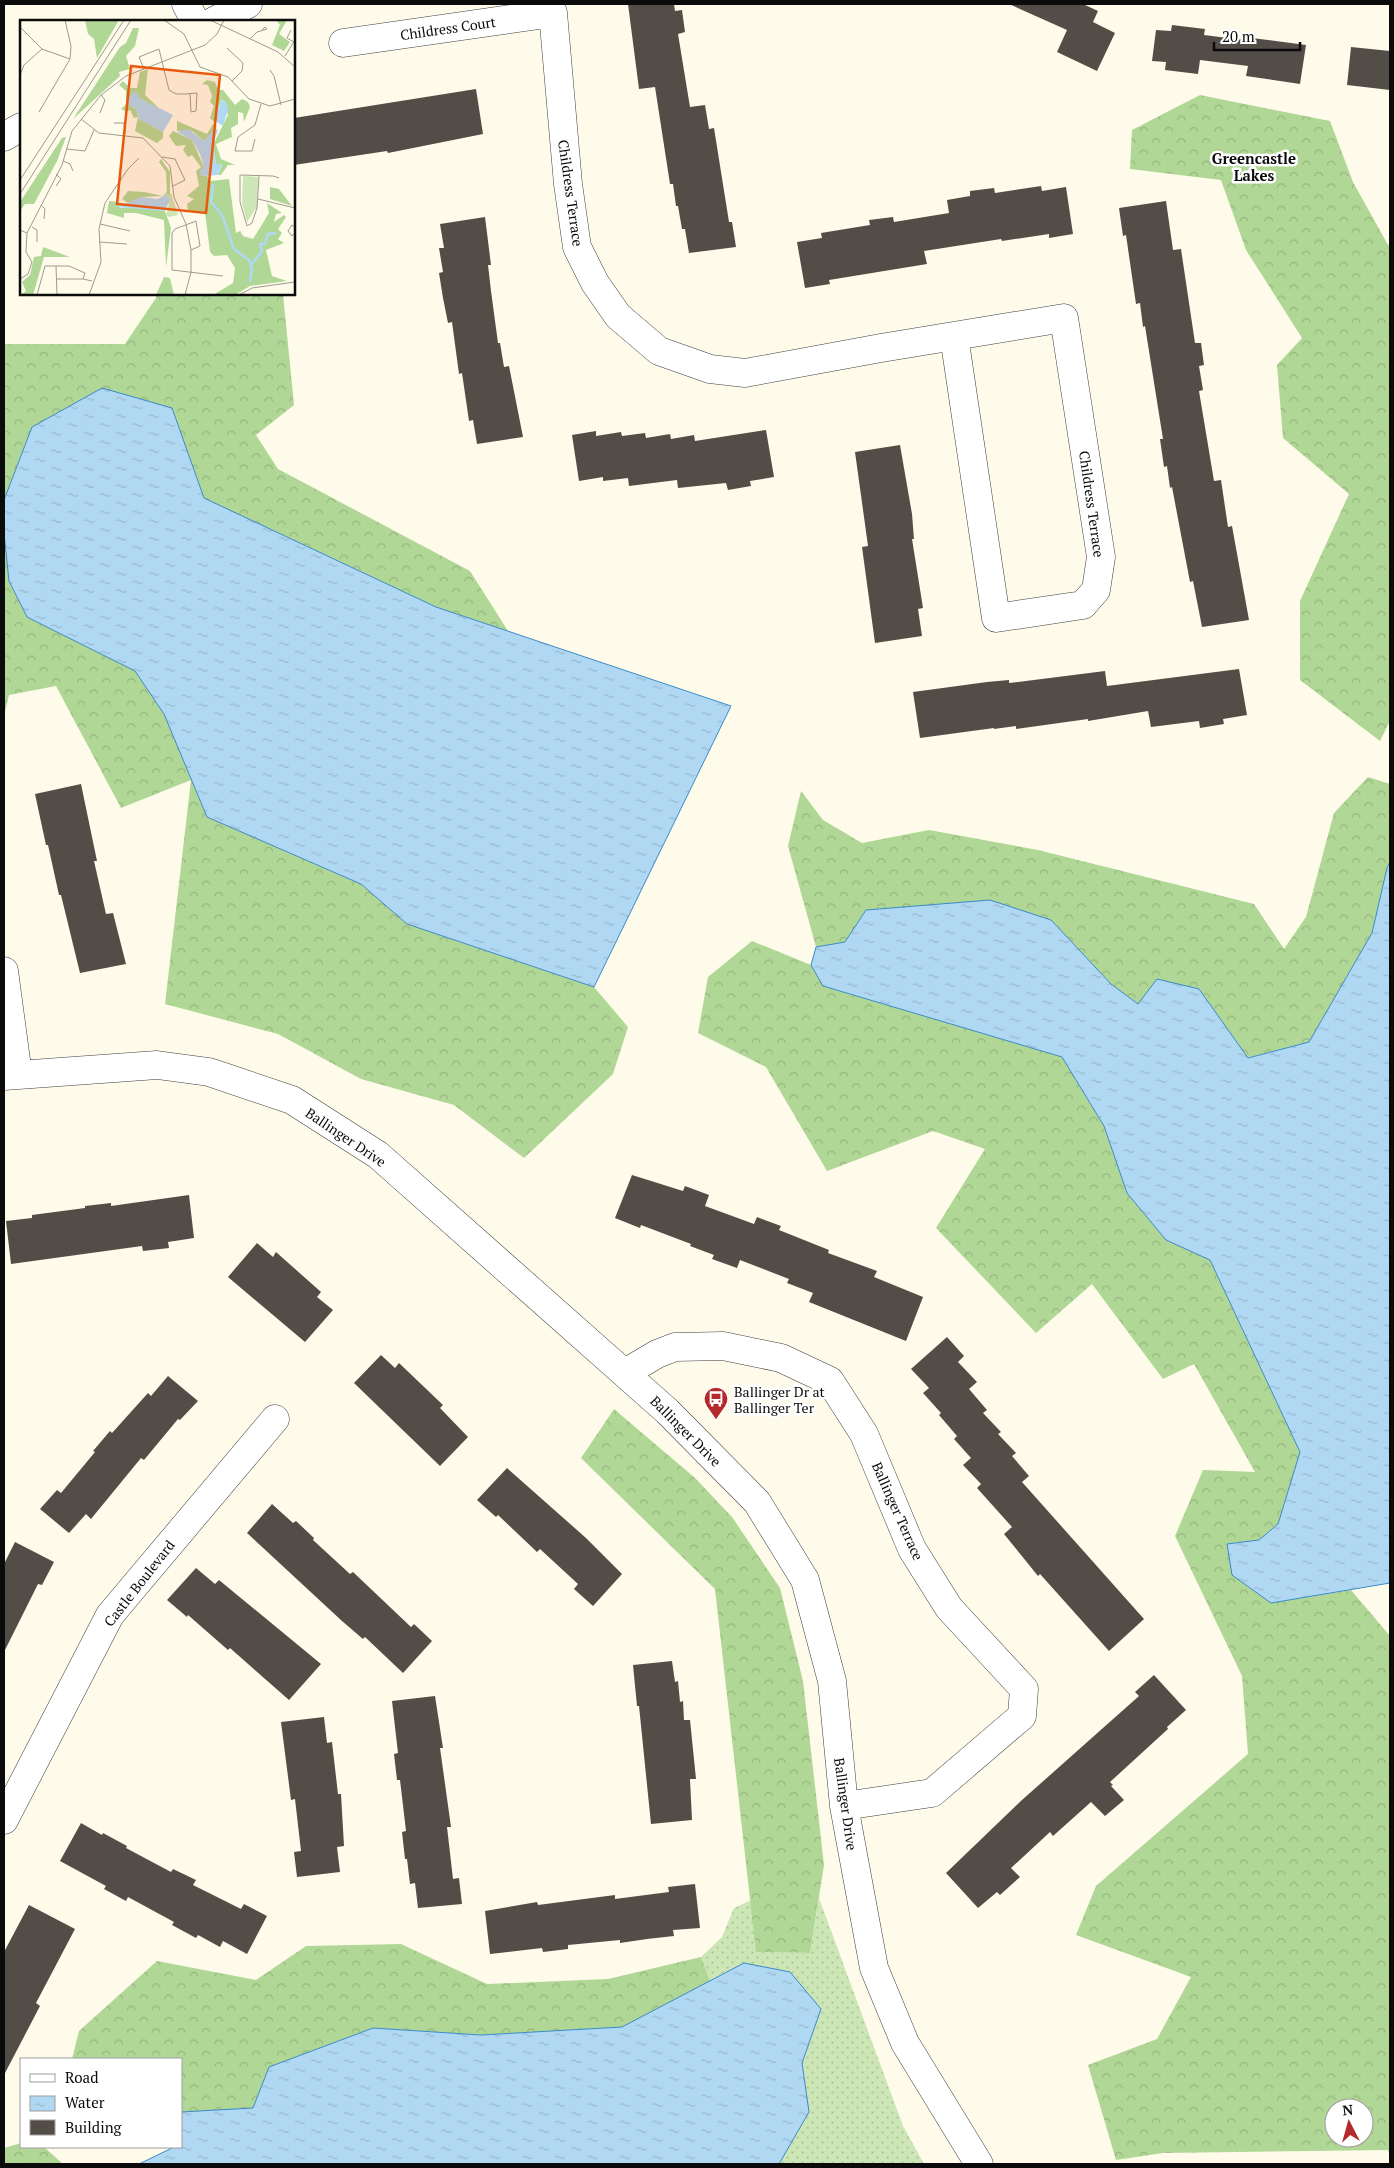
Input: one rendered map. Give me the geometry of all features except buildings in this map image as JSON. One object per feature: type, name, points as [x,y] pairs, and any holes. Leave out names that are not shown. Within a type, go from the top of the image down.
[{"type":"street","points":[[186,4],[194,20]]},
{"type":"street","points":[[216,20],[248,4]]},
{"type":"street","name":"Childress Court","points":[[343,43],[551,8]]},
{"type":"street","name":"Childress Terrace","points":[[551,8],[576,247],[595,282],[618,316],[659,351],[710,369],[745,373],[954,336],[1064,318],[1101,557],[1096,590],[1083,605],[996,618],[954,336]]},
{"type":"street","points":[[4,137],[20,128]]},
{"type":"street","points":[[4,971],[11,1076]]},
{"type":"street","name":"Ballinger Drive","points":[[11,1076],[157,1065],[209,1072],[292,1100],[378,1155],[667,1411],[757,1502],[804,1580],[832,1681],[844,1806],[874,1968],[905,2043],[979,2164]]},
{"type":"street","name":"Ballinger Terrace","points":[[625,1373],[656,1354],[675,1347],[723,1346],[781,1358],[830,1380],[864,1434],[912,1549],[949,1608],[1024,1688],[1022,1716],[932,1793],[844,1806]]},
{"type":"street","name":"Castle Boulevard","points":[[4,1820],[110,1615],[275,1419]]},
{"type":"green space","points":[[1200,95],[1330,121],[1353,182],[1388,245],[1390,244],[1390,721],[1380,741],[1300,680],[1300,601],[1349,494],[1283,438],[1277,365],[1302,338],[1246,250],[1221,180],[1130,169],[1132,130]]},
{"type":"green space","points":[[156,295],[283,295],[294,405],[256,435],[278,469],[470,571],[508,631],[436,607],[204,498],[172,408],[32,427],[4,500],[4,344],[125,344],[156,298]]},
{"type":"green space","points":[[4,533],[9,581],[27,617],[135,671],[164,714],[207,817],[361,884],[407,924],[594,987],[628,1027],[613,1074],[524,1158],[454,1105],[361,1079],[278,1034],[165,1004],[191,780],[121,808],[56,686],[9,695],[4,716]]},
{"type":"green space","points":[[1368,777],[1390,784],[1390,862],[1372,933],[1309,1042],[1247,1058],[1199,989],[1138,1004],[1111,984],[1051,920],[866,910],[845,942],[816,947],[788,846],[801,791],[823,820],[862,843],[929,830],[1038,850],[1254,904],[1284,949],[1306,917],[1334,813]]},
{"type":"green space","points":[[752,941],[811,965],[823,986],[1062,1057],[1104,1126],[1127,1193],[1166,1240],[1210,1260],[1300,1452],[1278,1524],[1259,1540],[1271,1603],[1351,1590],[1390,1636],[1390,2155],[1388,2150],[1163,2153],[1116,2160],[1088,2065],[1157,2039],[1191,1977],[1076,1935],[1096,1886],[1248,1754],[1242,1676],[1175,1536],[1203,1470],[1255,1472],[1194,1364],[1163,1379],[1092,1284],[1036,1333],[936,1228],[985,1149],[933,1131],[827,1171],[766,1067],[698,1033],[708,977]]},
{"type":"green space","points":[[614,1409],[695,1478],[732,1517],[780,1588],[803,1681],[824,1865],[810,1953],[756,1952],[715,1589],[581,1458]]},
{"type":"green space","points":[[819,1898],[903,2126],[924,2164],[779,2164],[809,2112],[802,2063],[821,2008],[744,1963],[710,1981],[701,1957],[722,1937],[734,1908],[751,1900],[757,1952],[810,1953]]},
{"type":"green space","points":[[401,1944],[487,1984],[608,1979],[701,1957],[710,1981],[622,2027],[481,2035],[373,2028],[270,2067],[253,2108],[182,2112],[182,2058],[72,2058],[79,2031],[157,1961],[256,1980],[306,1946]]},
{"type":"green space","points":[[20,2143],[20,2148],[45,2148],[63,2164],[4,2164],[4,2148]]},
{"type":"water","points":[[102,388],[172,408],[204,498],[436,607],[731,706],[594,987],[407,924],[361,884],[207,817],[164,714],[135,671],[27,617],[9,581],[4,533],[4,500],[32,427]]},
{"type":"water","points":[[1390,862],[1390,1583],[1271,1603],[1232,1575],[1227,1544],[1259,1540],[1278,1524],[1300,1452],[1210,1260],[1166,1240],[1127,1193],[1104,1126],[1062,1057],[823,986],[811,965],[816,947],[845,942],[866,910],[990,900],[1051,920],[1111,984],[1138,1004],[1157,979],[1199,989],[1248,1058],[1309,1042],[1372,933]]},
{"type":"water","points":[[744,1963],[790,1972],[821,2009],[802,2063],[809,2112],[779,2164],[139,2164],[172,2148],[182,2148],[182,2112],[253,2108],[269,2067],[373,2028],[481,2035],[622,2027]]},
{"type":"place","name":"Ballinger Dr at Ballinger Ter","points":[[716,1420]]},
{"type":"district","name":"Greencastle Lakes","points":[[1254,166]]}]
